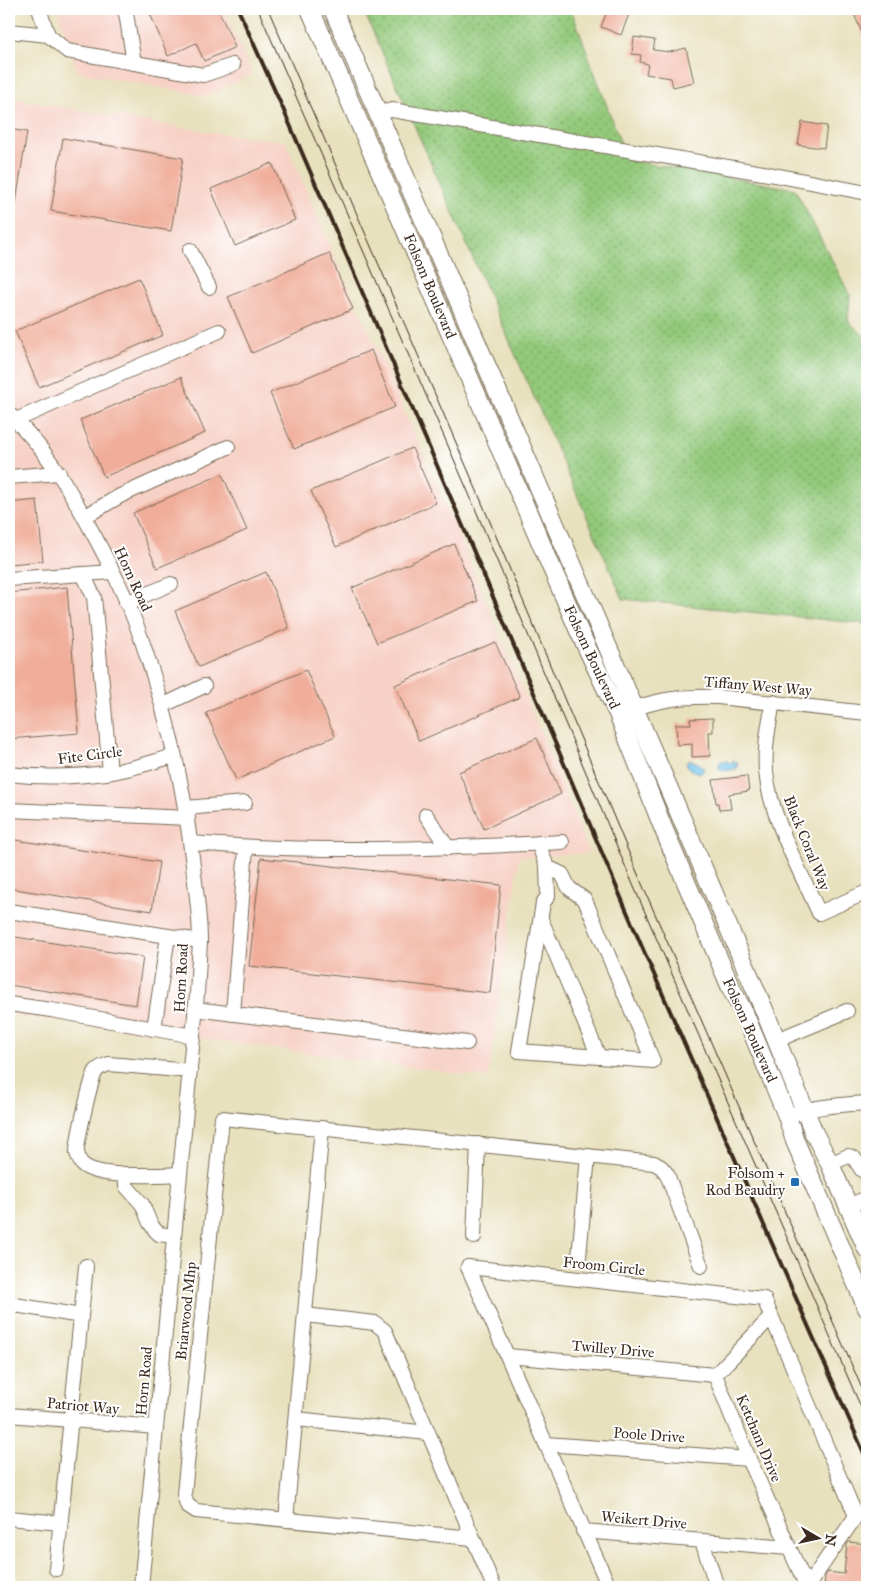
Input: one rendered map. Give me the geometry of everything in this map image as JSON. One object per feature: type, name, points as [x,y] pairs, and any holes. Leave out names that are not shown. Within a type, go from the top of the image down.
[{"type":"main road","name":"Folsom Boulevard","points":[[310,9],[575,622],[626,712],[671,847],[731,988],[745,1015],[787,1116],[795,1141],[867,1308]]},
{"type":"main road","name":"Folsom Boulevard","points":[[333,9],[378,113],[626,712],[776,1040],[814,1133],[830,1164],[867,1249]]},
{"type":"main road","points":[[319,29],[338,48],[366,111],[378,113]]},
{"type":"street","points":[[39,9],[48,35],[67,51],[202,75],[233,65]]},
{"type":"street","points":[[122,9],[126,14],[134,63]]},
{"type":"street","points":[[9,31],[48,35]]},
{"type":"street","points":[[378,113],[392,110],[759,172],[867,193]]},
{"type":"street","points":[[190,250],[209,286]]},
{"type":"street","points":[[12,417],[219,331]]},
{"type":"street","name":"Horn Road","points":[[12,417],[39,446],[60,473],[113,572],[142,639],[162,706],[186,813],[198,913],[200,941],[196,1009],[141,1587]]},
{"type":"street","points":[[84,517],[120,496],[228,447]]},
{"type":"street","points":[[9,477],[60,473]]},
{"type":"street","points":[[9,579],[113,572]]},
{"type":"street","points":[[83,574],[94,597],[110,772]]},
{"type":"street","points":[[126,603],[171,584]]},
{"type":"street","points":[[162,706],[204,686]]},
{"type":"street","name":"Tiffany West Way","points":[[626,712],[647,703],[696,696],[718,696],[867,713]]},
{"type":"street","name":"Black Coral Way","points":[[773,702],[766,745],[766,769],[772,803],[819,913],[867,892]]},
{"type":"street","name":"Fite Circle","points":[[9,774],[72,776],[110,772],[174,756]]},
{"type":"street","points":[[9,810],[186,813],[245,803]]},
{"type":"street","points":[[426,815],[448,848]]},
{"type":"street","points":[[190,843],[246,848],[448,848],[562,842]]},
{"type":"street","points":[[538,843],[547,867],[548,896]]},
{"type":"street","points":[[233,1014],[246,848]]},
{"type":"street","points":[[547,867],[562,874],[569,888],[586,900],[653,1061],[519,1051],[543,903],[548,896],[569,888]]},
{"type":"street","points":[[9,911],[200,941]]},
{"type":"street","points":[[541,918],[599,1057]]},
{"type":"street","points":[[154,1028],[168,936]]},
{"type":"street","points":[[9,1004],[193,1036]]},
{"type":"street","points":[[196,1009],[467,1043]]},
{"type":"street","points":[[776,1040],[847,1011]]},
{"type":"street","points":[[180,1174],[125,1174],[92,1170],[81,1163],[77,1153],[88,1093],[95,1072],[100,1067],[109,1064],[190,1071]]},
{"type":"street","points":[[787,1116],[805,1109],[867,1103]]},
{"type":"street","name":"Briarwood Mhp","points":[[472,1538],[196,1511],[191,1509],[184,1499],[222,1118],[654,1163],[661,1167],[666,1174],[701,1266]]},
{"type":"street","points":[[286,1520],[322,1128]]},
{"type":"street","points":[[474,1237],[478,1144]]},
{"type":"street","points":[[579,1257],[588,1156]]},
{"type":"street","points":[[830,1164],[848,1156],[854,1158],[866,1175]]},
{"type":"street","points":[[125,1174],[126,1186],[144,1207],[154,1230],[159,1234],[174,1236]]},
{"type":"street","points":[[848,1206],[867,1198]]},
{"type":"street","points":[[56,1569],[86,1266]]},
{"type":"street","name":"Froom Circle","points":[[608,1587],[468,1267],[764,1300],[856,1516],[807,1587]]},
{"type":"street","points":[[9,1304],[81,1316]]},
{"type":"street","points":[[305,1315],[375,1323],[385,1331],[494,1587]]},
{"type":"street","points":[[715,1375],[771,1317]]},
{"type":"street","name":"Twilley Drive","points":[[508,1356],[715,1375]]},
{"type":"street","name":"Ketcham Drive","points":[[715,1375],[749,1459],[807,1587]]},
{"type":"street","name":"Patriot Way","points":[[9,1415],[70,1422],[156,1428]]},
{"type":"street","points":[[296,1419],[428,1433]]},
{"type":"street","name":"Poole Drive","points":[[546,1444],[749,1459]]},
{"type":"street","points":[[9,1518],[60,1523]]},
{"type":"street","name":"Weikert Drive","points":[[583,1531],[789,1548]]},
{"type":"street","name":"Weikert Drive","points":[[702,1541],[717,1587]]},
{"type":"shaded area","points":[[57,9],[224,9],[252,74],[206,96],[77,72]]},
{"type":"shaded area","points":[[9,98],[214,133],[285,141],[462,544],[589,853],[519,857],[488,1078],[213,1040],[9,1015]]},
{"type":"green space","points":[[363,9],[571,9],[627,160],[795,189],[850,295],[848,321],[867,339],[867,624],[623,599]]},
{"type":"water","points":[[689,760],[698,763],[704,770],[701,773],[692,770],[686,762]]},
{"type":"water","points":[[721,761],[729,763],[735,761],[738,763],[736,769],[723,771],[719,768]]},
{"type":"building","points":[[148,9],[218,9],[235,47],[204,61],[196,43],[168,56]]},
{"type":"building","points":[[608,9],[631,9],[621,35],[601,27]]},
{"type":"building","points":[[852,9],[867,9],[867,45]]},
{"type":"building","points":[[634,37],[655,40],[653,50],[670,52],[686,48],[694,82],[673,87],[671,78],[646,74],[648,64],[640,62],[641,55],[632,54]]},
{"type":"building","points":[[802,122],[827,126],[824,148],[798,145]]},
{"type":"building","points":[[9,129],[27,132],[15,209],[9,208]]},
{"type":"building","points":[[63,138],[183,158],[171,231],[51,211]]},
{"type":"building","points":[[272,163],[295,220],[235,246],[211,189]]},
{"type":"building","points":[[329,253],[353,309],[252,353],[228,297]]},
{"type":"building","points":[[139,278],[163,335],[39,387],[15,331]]},
{"type":"building","points":[[371,350],[395,407],[294,449],[270,393]]},
{"type":"building","points":[[181,377],[205,433],[104,477],[80,420]]},
{"type":"building","points":[[412,448],[436,503],[336,547],[311,491]]},
{"type":"building","points":[[222,474],[247,530],[157,568],[133,513]]},
{"type":"building","points":[[37,500],[43,561],[9,564],[9,503]]},
{"type":"building","points":[[454,544],[478,601],[377,643],[352,588]]},
{"type":"building","points":[[266,572],[289,628],[199,667],[175,611]]},
{"type":"building","points":[[67,587],[79,733],[9,739],[9,593]]},
{"type":"building","points":[[495,642],[520,697],[419,741],[395,685]]},
{"type":"building","points":[[306,670],[335,736],[236,780],[206,713]]},
{"type":"building","points":[[713,718],[713,732],[709,732],[710,756],[692,757],[692,744],[677,745],[676,724],[691,724],[690,719]]},
{"type":"building","points":[[537,738],[561,794],[484,829],[459,772]]},
{"type":"building","points":[[747,776],[749,791],[729,794],[731,809],[719,810],[718,803],[716,803],[713,780]]},
{"type":"building","points":[[9,839],[159,862],[152,911],[9,888]]},
{"type":"building","points":[[261,858],[501,885],[490,993],[249,966]]},
{"type":"building","points":[[9,936],[143,957],[136,1005],[9,985]]},
{"type":"building","points":[[849,1542],[867,1544],[867,1568],[864,1587],[824,1587],[825,1576],[828,1572],[844,1574],[847,1544]]},
{"type":"tram line","points":[[258,9],[469,494],[634,887],[867,1421]]},
{"type":"tram line","points":[[268,9],[477,491],[642,884],[867,1400]]},
{"type":"railway","points":[[238,9],[445,484],[642,947],[867,1460]]},
{"type":"place","name":"Folsom + Rod Beaudry","points":[[795,1182]]}]
